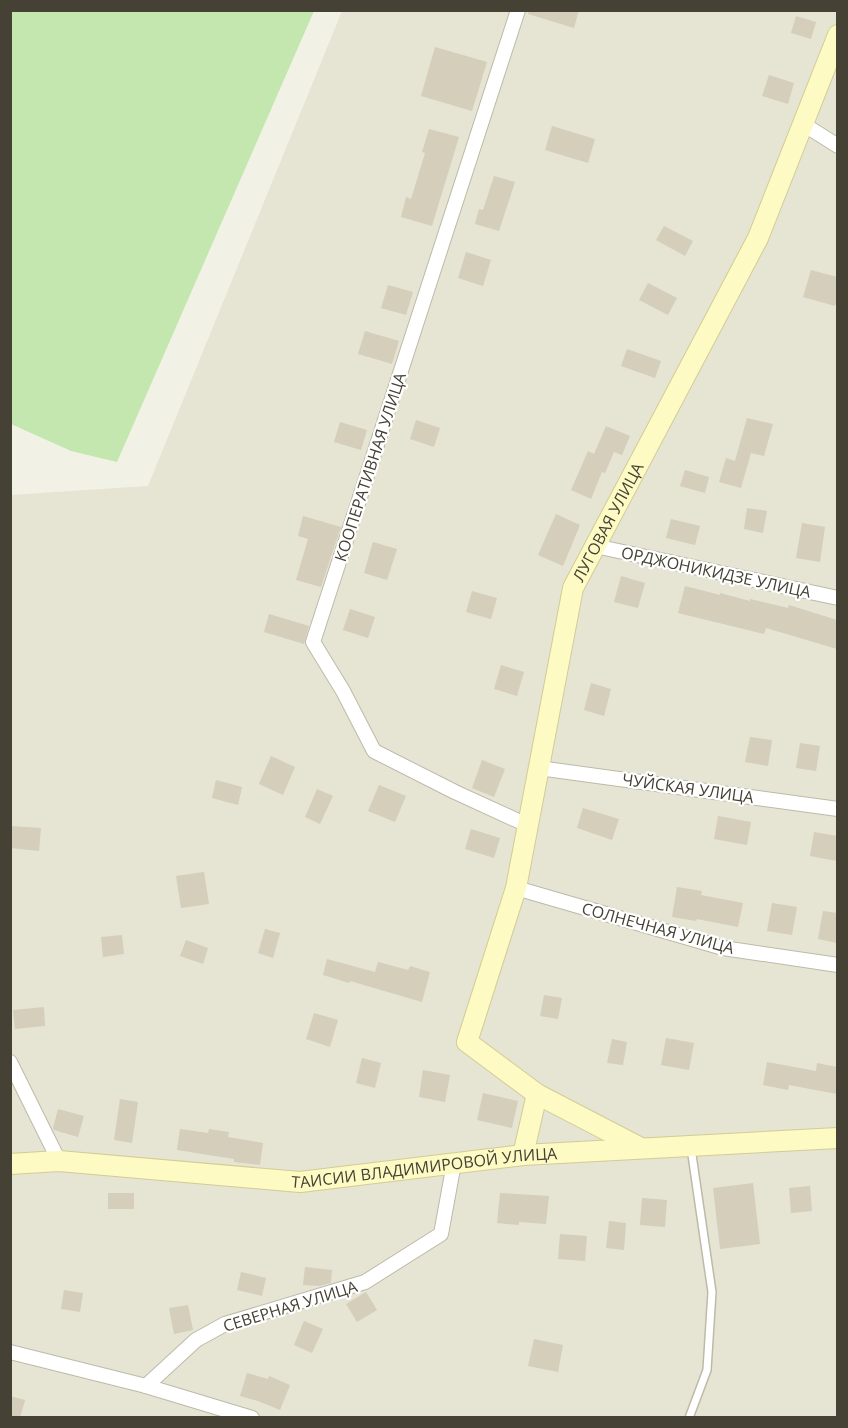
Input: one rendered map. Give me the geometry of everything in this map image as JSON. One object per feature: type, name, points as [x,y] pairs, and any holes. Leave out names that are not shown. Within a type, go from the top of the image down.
[{"type":"street","name":"КООПЕРАТИВНАЯ УЛИЦА","points":[[518,10],[313,642],[374,751],[527,825]]},
{"type":"street","name":"ЛУГОВАЯ УЛИЦА","points":[[537,1094],[467,1042],[516,888],[573,588],[758,238],[837,35]]},
{"type":"street","points":[[803,124],[837,146]]},
{"type":"street","name":"ОРДЖОНИКИДЗЕ УЛИЦА","points":[[596,546],[837,598]]},
{"type":"street","name":"ЧУЙСКАЯ УЛИЦА","points":[[539,768],[837,809]]},
{"type":"street","name":"СОЛНЕЧНАЯ УЛИЦА","points":[[516,888],[723,948],[837,965]]},
{"type":"street","points":[[10,1062],[59,1161]]},
{"type":"street","points":[[523,1155],[537,1094],[641,1148]]},
{"type":"street","name":"ТАИСИИ ВЛАДИМИРОВОЙ УЛИЦА","points":[[10,1164],[59,1161],[300,1182],[523,1155],[837,1138]]},
{"type":"street","name":"СЕВЕРНАЯ УЛИЦА","points":[[146,1386],[196,1340],[225,1324],[365,1282],[441,1234],[454,1163]]},
{"type":"street","points":[[10,1352],[146,1386],[252,1418]]},
{"type":"lane","points":[[689,1418],[707,1370],[712,1292],[691,1146]]},
{"type":"shaded area","points":[[342,11],[837,11],[837,1417],[11,1418],[11,495],[148,486]]},
{"type":"green space","points":[[11,10],[314,11],[117,462],[71,451],[11,424]]},
{"type":"building","points":[[529,10],[579,10],[574,28],[528,14]]},
{"type":"building","points":[[796,16],[816,22],[811,39],[791,33]]},
{"type":"building","points":[[435,47],[487,62],[472,111],[421,96]]},
{"type":"building","points":[[769,75],[794,83],[788,104],[762,96]]},
{"type":"building","points":[[552,126],[595,139],[588,163],[545,150]]},
{"type":"building","points":[[429,129],[459,137],[432,226],[401,217],[406,197],[411,199],[425,153],[422,152]]},
{"type":"building","points":[[494,176],[515,182],[499,231],[475,224],[479,209],[483,210]]},
{"type":"building","points":[[664,226],[693,241],[685,256],[656,240]]},
{"type":"building","points":[[466,252],[491,260],[483,286],[458,278]]},
{"type":"building","points":[[811,270],[837,277],[835,306],[803,297]]},
{"type":"building","points":[[648,283],[677,298],[668,315],[639,300]]},
{"type":"building","points":[[388,285],[413,292],[406,315],[381,308]]},
{"type":"building","points":[[365,331],[399,341],[392,364],[358,354]]},
{"type":"building","points":[[627,349],[661,361],[655,378],[621,366]]},
{"type":"building","points":[[747,418],[773,424],[764,456],[751,453],[741,488],[719,482],[726,458],[735,461]]},
{"type":"building","points":[[416,420],[440,428],[434,447],[410,439]]},
{"type":"building","points":[[340,422],[367,430],[361,450],[334,442]]},
{"type":"building","points":[[606,426],[630,436],[622,455],[614,452],[605,473],[602,472],[591,499],[571,490],[588,451],[594,454]]},
{"type":"building","points":[[685,470],[709,477],[705,493],[680,486]]},
{"type":"building","points":[[747,508],[767,511],[763,533],[744,529]]},
{"type":"building","points":[[556,514],[580,525],[563,566],[538,555]]},
{"type":"building","points":[[303,516],[341,527],[321,587],[296,580],[308,539],[298,536]]},
{"type":"building","points":[[671,519],[700,526],[695,545],[666,538]]},
{"type":"building","points":[[802,523],[825,527],[820,562],[796,558]]},
{"type":"building","points":[[373,542],[397,549],[387,580],[364,573]]},
{"type":"building","points":[[621,576],[645,583],[638,608],[614,602]]},
{"type":"building","points":[[685,586],[788,608],[789,605],[837,620],[837,649],[766,628],[764,634],[678,613]]},
{"type":"building","points":[[472,591],[497,598],[491,619],[466,612]]},
{"type":"building","points":[[350,609],[375,617],[368,638],[343,630]]},
{"type":"building","points":[[269,614],[309,626],[304,644],[264,632]]},
{"type":"building","points":[[501,665],[524,672],[517,696],[494,689]]},
{"type":"building","points":[[591,683],[611,689],[604,716],[584,710]]},
{"type":"building","points":[[750,737],[772,740],[768,766],[745,762]]},
{"type":"building","points":[[800,743],[820,746],[816,771],[796,768]]},
{"type":"building","points":[[271,756],[295,767],[283,795],[259,784]]},
{"type":"building","points":[[482,760],[505,769],[494,797],[472,788]]},
{"type":"building","points":[[216,780],[242,787],[238,805],[212,798]]},
{"type":"building","points":[[379,785],[406,796],[395,822],[368,811]]},
{"type":"building","points":[[317,789],[333,796],[320,824],[305,817]]},
{"type":"building","points":[[583,808],[619,819],[612,840],[577,828]]},
{"type":"building","points":[[718,816],[751,822],[747,845],[714,839]]},
{"type":"building","points":[[10,826],[41,828],[39,851],[10,848]]},
{"type":"building","points":[[471,829],[500,838],[494,858],[465,849]]},
{"type":"building","points":[[814,832],[837,836],[837,861],[810,856]]},
{"type":"building","points":[[204,872],[209,904],[181,908],[176,876]]},
{"type":"building","points":[[677,887],[702,891],[701,895],[743,903],[738,927],[672,917]]},
{"type":"building","points":[[772,903],[797,907],[792,935],[767,931]]},
{"type":"building","points":[[823,911],[837,913],[837,943],[818,939]]},
{"type":"building","points":[[265,929],[280,933],[273,958],[258,953]]},
{"type":"building","points":[[122,935],[124,954],[103,957],[101,937]]},
{"type":"building","points":[[186,940],[208,948],[203,964],[180,956]]},
{"type":"building","points":[[327,959],[375,972],[378,962],[408,970],[410,966],[430,972],[422,1002],[323,975]]},
{"type":"building","points":[[544,995],[562,998],[558,1019],[540,1016]]},
{"type":"building","points":[[44,1007],[45,1026],[15,1029],[13,1010]]},
{"type":"building","points":[[314,1013],[338,1020],[330,1047],[306,1039]]},
{"type":"building","points":[[666,1038],[694,1043],[689,1070],[661,1065]]},
{"type":"building","points":[[612,1039],[627,1042],[623,1065],[607,1063]]},
{"type":"building","points":[[362,1058],[381,1063],[375,1088],[356,1083]]},
{"type":"building","points":[[767,1062],[816,1071],[817,1063],[837,1067],[837,1094],[789,1085],[788,1090],[763,1085]]},
{"type":"building","points":[[423,1070],[450,1075],[445,1102],[419,1097]]},
{"type":"building","points":[[483,1093],[518,1101],[512,1128],[477,1120]]},
{"type":"building","points":[[120,1099],[138,1102],[132,1143],[114,1140]]},
{"type":"building","points":[[58,1109],[84,1116],[78,1137],[54,1130]]},
{"type":"building","points":[[180,1129],[208,1133],[209,1129],[229,1132],[228,1137],[263,1143],[260,1165],[177,1150]]},
{"type":"building","points":[[753,1183],[760,1244],[720,1249],[713,1188]]},
{"type":"building","points":[[810,1186],[812,1211],[791,1213],[789,1188]]},
{"type":"building","points":[[108,1193],[134,1193],[134,1209],[108,1209]]},
{"type":"building","points":[[500,1193],[549,1196],[546,1224],[497,1223]]},
{"type":"building","points":[[642,1198],[667,1200],[665,1227],[640,1225]]},
{"type":"building","points":[[609,1221],[626,1223],[624,1250],[606,1248]]},
{"type":"building","points":[[560,1234],[587,1236],[585,1261],[558,1259]]},
{"type":"building","points":[[305,1267],[332,1270],[331,1283],[319,1286],[303,1285]]},
{"type":"building","points":[[241,1272],[266,1278],[262,1296],[237,1290]]},
{"type":"building","points":[[64,1290],[83,1293],[80,1312],[61,1309]]},
{"type":"building","points":[[366,1292],[377,1310],[357,1322],[346,1304]]},
{"type":"building","points":[[188,1305],[193,1330],[174,1334],[169,1308]]},
{"type":"building","points":[[304,1321],[323,1329],[312,1353],[294,1345]]},
{"type":"building","points":[[534,1339],[563,1345],[558,1372],[528,1366]]},
{"type":"building","points":[[247,1373],[268,1379],[269,1376],[290,1385],[280,1410],[240,1396]]},
{"type":"building","points":[[10,1396],[25,1400],[20,1418],[10,1418]]}]
